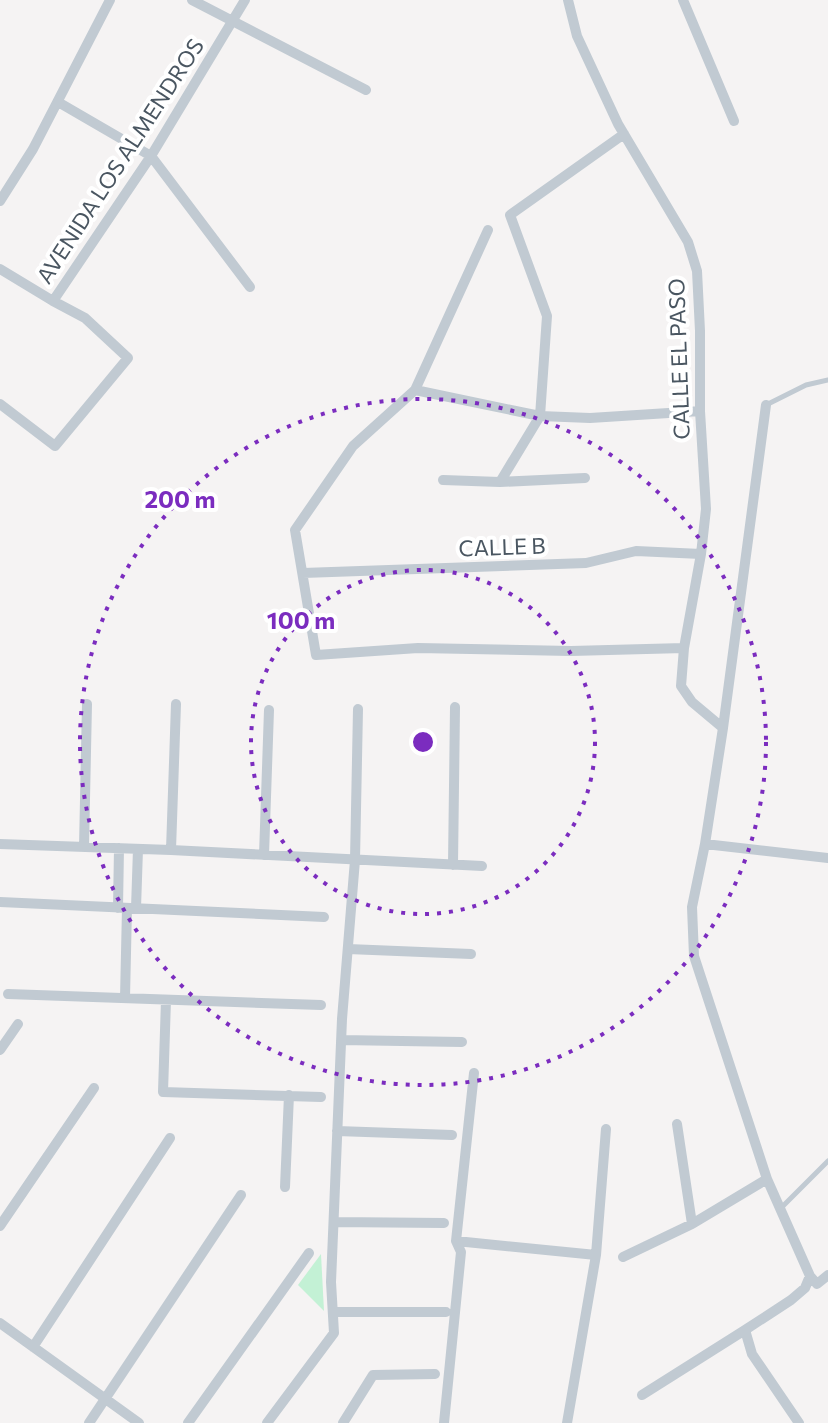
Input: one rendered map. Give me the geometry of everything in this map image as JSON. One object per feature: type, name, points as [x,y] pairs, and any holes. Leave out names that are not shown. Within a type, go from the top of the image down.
[{"type":"street","points":[[0,201],[33,149],[110,0]]},
{"type":"street","points":[[192,0],[366,90]]},
{"type":"street","name":"AVENIDA LOS ALMENDROS","points":[[53,301],[151,156],[245,0]]},
{"type":"street","name":"CALLE EL PASO","points":[[568,0],[577,36],[624,134],[688,242],[697,271],[706,509],[681,686],[692,702],[723,728]]},
{"type":"street","points":[[683,0],[734,121]]},
{"type":"street","points":[[58,102],[151,156],[250,287]]},
{"type":"street","points":[[500,482],[540,416],[547,316],[510,215],[624,134]]},
{"type":"street","points":[[488,230],[415,390],[353,446],[295,530],[316,655],[418,648],[571,651],[684,648]]},
{"type":"street","points":[[0,269],[85,318],[128,358],[55,446],[3,411]]},
{"type":"street","points":[[415,390],[540,416],[590,418],[700,411]]},
{"type":"street","points":[[766,405],[723,728],[692,907],[694,956],[767,1179],[810,1276],[817,1284],[828,1275]]},
{"type":"street","points":[[443,480],[500,482],[585,478]]},
{"type":"street","name":"CALLE B","points":[[303,573],[586,563],[636,551],[701,554]]},
{"type":"street","points":[[84,847],[87,704]]},
{"type":"street","points":[[171,850],[176,704]]},
{"type":"street","points":[[453,865],[455,707]]},
{"type":"street","points":[[267,1423],[334,1333],[331,1282],[341,1040],[355,860],[358,709]]},
{"type":"street","points":[[264,855],[269,710]]},
{"type":"street","points":[[0,844],[482,866]]},
{"type":"street","points":[[705,844],[828,858]]},
{"type":"street","points":[[119,848],[127,908],[125,998]]},
{"type":"street","points":[[127,908],[138,849]]},
{"type":"street","points":[[0,902],[324,917]]},
{"type":"street","points":[[348,949],[471,954]]},
{"type":"street","points":[[8,994],[321,1005]]},
{"type":"street","points":[[166,1000],[163,1092],[321,1097]]},
{"type":"street","points":[[0,1050],[18,1024]]},
{"type":"street","points":[[341,1040],[462,1042]]},
{"type":"street","points":[[444,1423],[461,1252],[456,1241],[474,1073]]},
{"type":"street","points":[[0,1226],[94,1088]]},
{"type":"street","points":[[285,1187],[289,1095]]},
{"type":"street","points":[[677,1124],[692,1224]]},
{"type":"street","points":[[567,1423],[596,1255],[606,1129]]},
{"type":"street","points":[[337,1131],[452,1135]]},
{"type":"street","points":[[33,1347],[170,1138]]},
{"type":"street","points":[[623,1257],[692,1224],[767,1179]]},
{"type":"street","points":[[89,1423],[241,1195]]},
{"type":"street","points":[[334,1222],[444,1223]]},
{"type":"street","points":[[456,1241],[596,1255]]},
{"type":"street","points":[[188,1423],[309,1253]]},
{"type":"street","points":[[642,1395],[805,1288],[810,1276]]},
{"type":"street","points":[[333,1312],[446,1312]]},
{"type":"street","points":[[0,1323],[139,1423]]},
{"type":"street","points":[[745,1330],[752,1354],[799,1423]]},
{"type":"street","points":[[343,1423],[373,1375],[435,1374]]},
{"type":"lane","points":[[766,405],[806,385],[828,380]]},
{"type":"lane","points":[[780,1209],[828,1161]]},
{"type":"green space","points":[[321,1254],[324,1311],[298,1285]]}]
